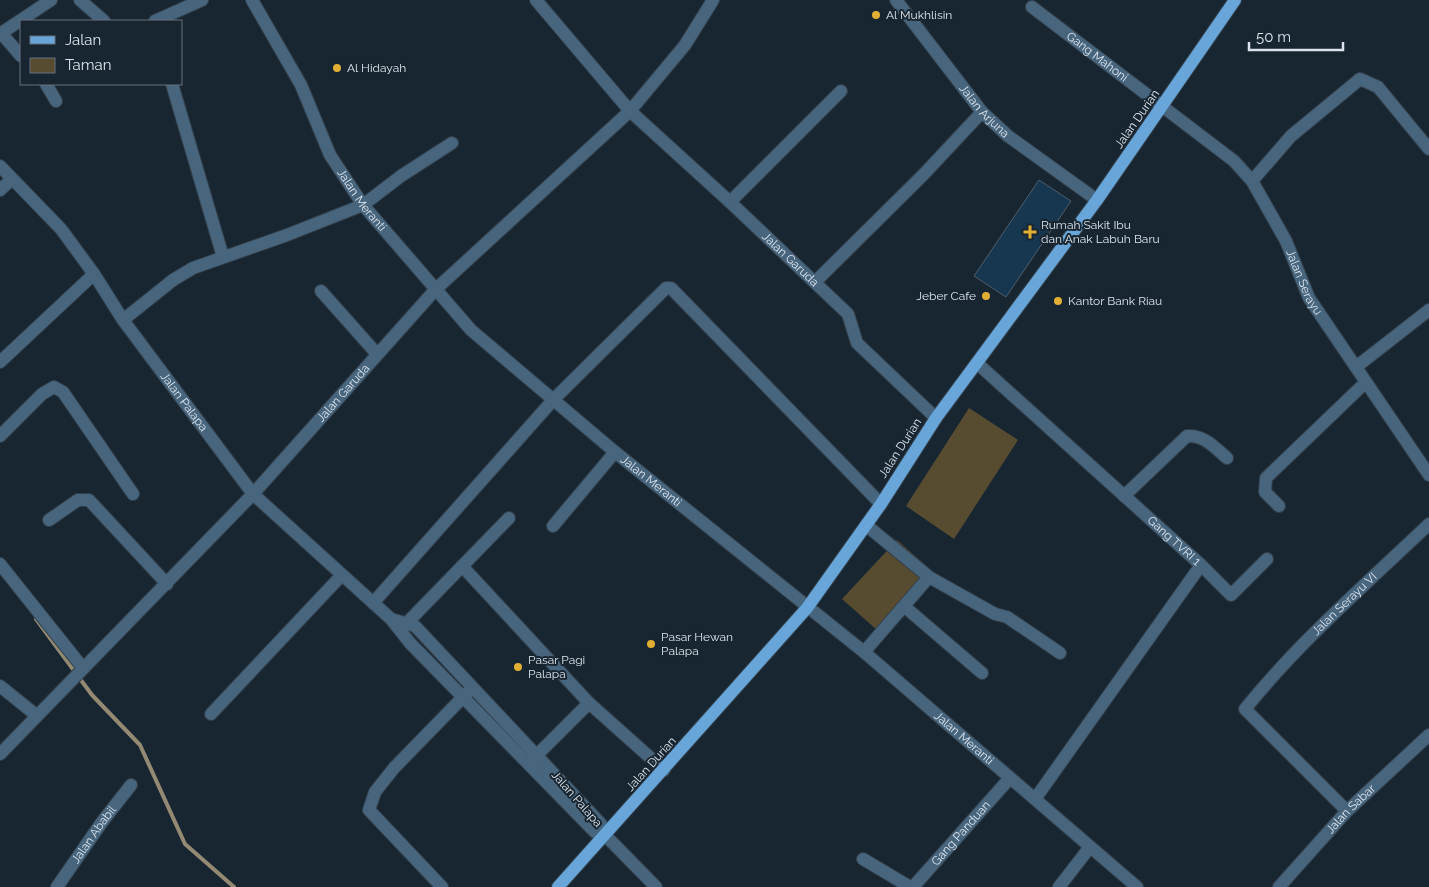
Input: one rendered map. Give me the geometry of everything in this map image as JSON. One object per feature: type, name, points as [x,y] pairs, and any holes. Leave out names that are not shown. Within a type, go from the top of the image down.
[{"type":"main road","name":"Jalan Durian","points":[[558,887],[807,608],[881,504],[936,418],[978,364],[1097,200],[1163,107],[1235,0]]},
{"type":"street","points":[[21,20],[51,0]]},
{"type":"street","points":[[80,0],[103,20]]},
{"type":"street","points":[[157,20],[202,0]]},
{"type":"street","name":"Jalan Meranti","points":[[252,0],[300,85],[330,155],[363,205],[471,330],[615,452],[864,652],[1137,887]]},
{"type":"street","name":"Jalan Garuda","points":[[536,0],[630,111],[730,202],[848,314],[857,343],[936,418]]},
{"type":"street","name":"Jalan Garuda","points":[[0,754],[253,494],[436,290],[630,111],[685,45],[713,0]]},
{"type":"street","name":"Jalan Arjuna","points":[[896,0],[982,112],[1008,136],[1097,200]]},
{"type":"street","name":"Gang Mahoni","points":[[1032,7],[1163,107]]},
{"type":"street","points":[[20,21],[0,34],[20,55]]},
{"type":"street","points":[[1252,181],[1292,136],[1360,78],[1378,88],[1429,149]]},
{"type":"street","points":[[47,85],[56,101]]},
{"type":"street","points":[[172,85],[223,257]]},
{"type":"street","points":[[730,202],[841,92]]},
{"type":"street","name":"Jalan Serayu","points":[[1163,107],[1234,162],[1252,181],[1286,240],[1309,298],[1429,475]]},
{"type":"street","points":[[815,282],[924,174],[982,112]]},
{"type":"street","points":[[123,320],[179,276],[193,268],[363,205],[401,176],[452,143]]},
{"type":"street","name":"Jalan Palapa","points":[[0,166],[61,229],[94,274],[123,320],[253,494],[373,604],[391,619],[404,626],[534,759],[595,832],[605,835],[656,887]]},
{"type":"street","points":[[0,190],[12,178]]},
{"type":"street","points":[[0,362],[94,274]]},
{"type":"street","points":[[373,604],[554,399],[666,288],[671,288],[881,504]]},
{"type":"street","points":[[321,291],[378,354]]},
{"type":"street","points":[[1356,367],[1429,310]]},
{"type":"street","name":"Gang TVRI 1","points":[[978,364],[1201,565],[1035,799]]},
{"type":"street","points":[[1279,506],[1265,492],[1266,478],[1365,383]]},
{"type":"street","points":[[0,436],[42,394],[54,387],[63,392],[133,494]]},
{"type":"street","points":[[1124,496],[1187,436],[1196,435],[1206,440],[1227,458]]},
{"type":"street","points":[[553,526],[615,452]]},
{"type":"street","points":[[48,520],[78,500],[89,500],[167,584]]},
{"type":"street","points":[[404,626],[509,518]]},
{"type":"street","points":[[866,524],[929,577],[990,612],[1007,618],[1060,653]]},
{"type":"street","name":"Jalan Serayu VI","points":[[1347,811],[1245,709],[1343,604],[1429,524]]},
{"type":"street","points":[[1201,565],[1231,595],[1268,558]]},
{"type":"street","points":[[0,564],[82,669]]},
{"type":"street","points":[[462,566],[588,703],[664,770]]},
{"type":"street","points":[[211,714],[341,576]]},
{"type":"street","points":[[864,652],[929,577]]},
{"type":"street","points":[[905,606],[982,673]]},
{"type":"street","points":[[0,686],[36,715]]},
{"type":"street","points":[[442,887],[369,810],[375,792],[394,768],[468,691]]},
{"type":"street","points":[[534,759],[588,703]]},
{"type":"street","name":"Jalan Sabar","points":[[1283,886],[1347,811],[1429,735]]},
{"type":"street","name":"Gang Panduan","points":[[912,887],[1010,778]]},
{"type":"street","name":"Jalan Ababil","points":[[57,887],[102,822],[131,785]]},
{"type":"street","points":[[1059,887],[1090,847]]},
{"type":"street","points":[[863,859],[912,887]]},
{"type":"green space","points":[[969,408],[1018,440],[954,539],[906,506]]},
{"type":"green space","points":[[897,540],[931,570],[877,630],[842,599]]},
{"type":"building","points":[[1039,180],[1071,201],[1006,297],[974,276]]},
{"type":"waterway","points":[[36,619],[92,695],[140,745],[185,844],[234,887]]},
{"type":"place","name":"Al Mukhlisin","points":[[876,15]]},
{"type":"place","name":"Al Hidayah","points":[[337,68]]},
{"type":"place","name":"Rumah Sakit Ibu dan Anak Labuh Baru","points":[[1030,232]]},
{"type":"place","name":"Jeber Cafe","points":[[986,296]]},
{"type":"place","name":"Kantor Bank Riau","points":[[1058,301]]},
{"type":"place","name":"Pasar Hewan Palapa","points":[[651,644]]},
{"type":"place","name":"Pasar Pagi Palapa","points":[[518,667]]}]
